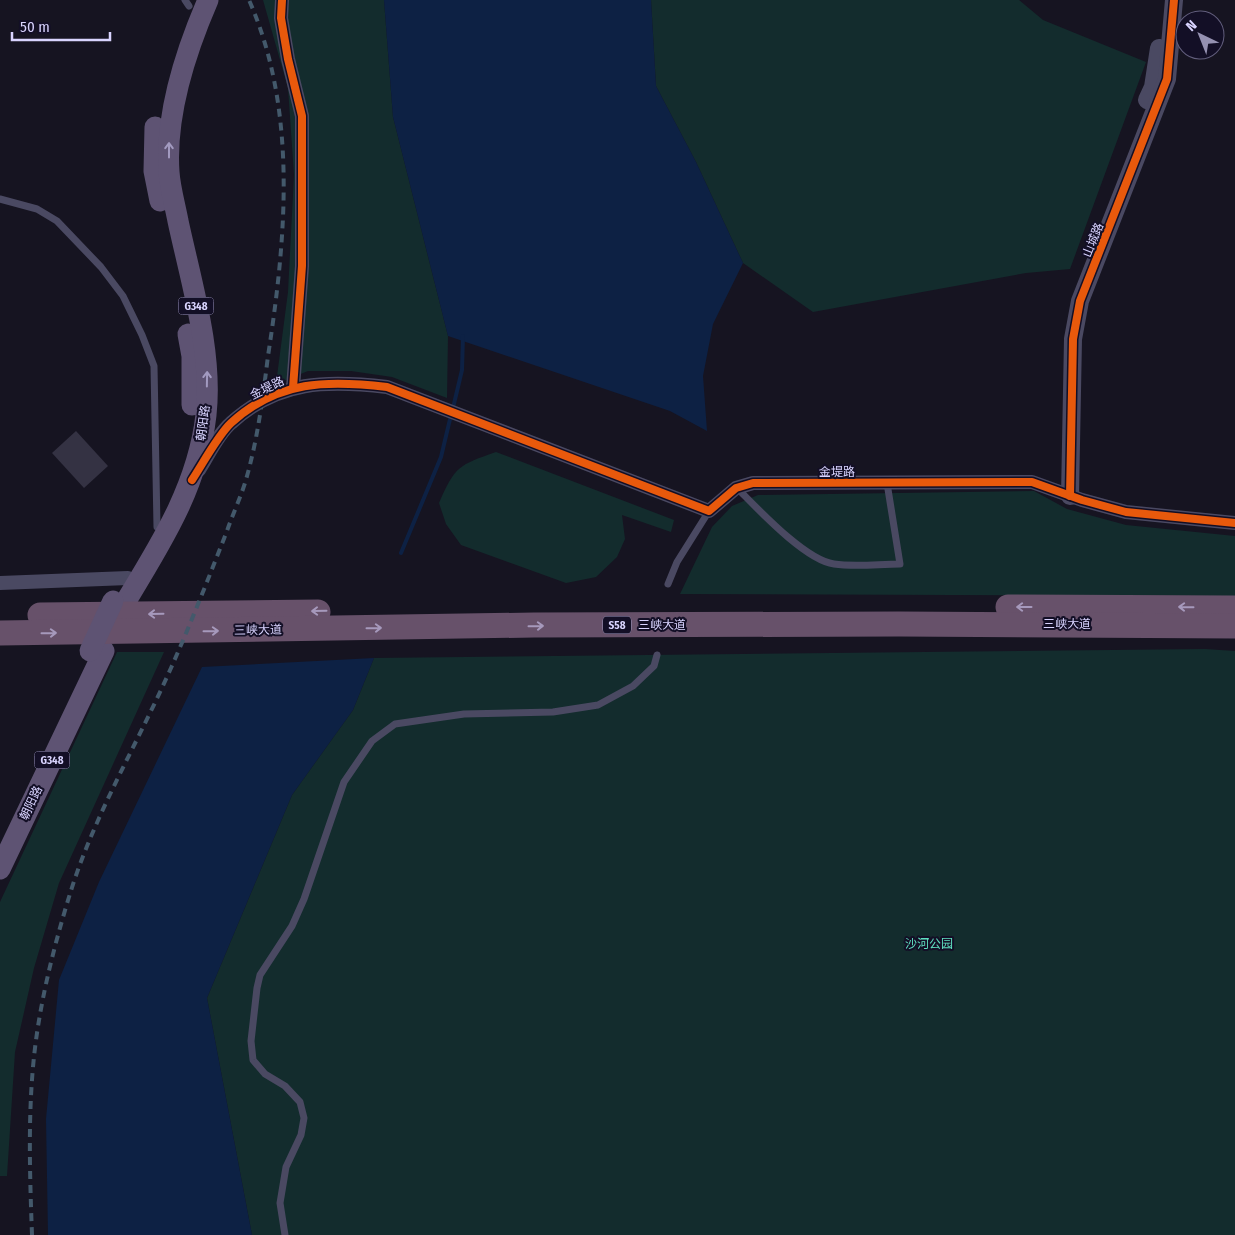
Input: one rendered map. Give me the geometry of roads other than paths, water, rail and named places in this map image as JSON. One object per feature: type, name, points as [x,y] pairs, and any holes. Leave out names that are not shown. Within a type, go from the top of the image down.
[{"type":"highway","name":"三峡大道","points":[[0,616],[560,608],[1235,608]]},
{"type":"highway","name":"三峡大道","points":[[0,634],[573,625],[1194,624],[1235,626]]},
{"type":"main road","name":"朝阳路","points":[[119,601],[167,533],[192,480],[206,415],[207,361],[169,174],[169,128],[193,2]]},
{"type":"main road","name":"朝阳路","points":[[0,869],[128,578],[157,526],[178,475],[192,411],[192,356],[154,171],[155,123],[172,60],[193,2]]},
{"type":"main road","name":"朝阳路","points":[[0,840],[97,651]]},
{"type":"street","points":[[282,0],[281,18],[288,59],[302,116],[302,266],[293,388]]},
{"type":"street","name":"山城路","points":[[1064,493],[1062,330],[1068,300],[1152,87],[1158,62],[1162,0]]},
{"type":"street","name":"山城路","points":[[1064,493],[1073,339],[1080,301],[1167,80],[1174,0]]},
{"type":"street","name":"金堤路","points":[[192,480],[230,424],[262,401],[293,388],[315,383],[344,382],[386,387],[443,407],[709,511]]},
{"type":"street","name":"金堤路","points":[[736,488],[753,484],[1032,482],[1126,512],[1235,523]]},
{"type":"street","points":[[709,511],[736,488]]},
{"type":"street","points":[[0,583],[128,578]]},
{"type":"lane","points":[[0,199],[37,209],[57,221],[101,267],[123,296],[142,335],[154,366],[157,526]]},
{"type":"lane","points":[[736,488],[775,526],[817,558],[833,564],[900,564],[887,483]]},
{"type":"lane","points":[[668,584],[677,562],[709,511]]},
{"type":"lane","points":[[285,1235],[280,1203],[286,1167],[301,1135],[304,1118],[300,1102],[285,1086],[265,1074],[254,1060],[251,1041],[256,996],[260,975],[292,926],[304,898],[344,782],[372,741],[395,724],[464,714],[553,712],[598,705],[633,686],[654,666],[658,654]]},
{"type":"water","points":[[384,0],[651,0],[656,86],[696,162],[743,263],[713,324],[703,376],[707,431],[670,411],[448,336],[393,117]]},
{"type":"water","points":[[374,658],[353,710],[292,795],[207,998],[252,1235],[48,1235],[46,1119],[59,980],[99,882],[202,667]]},
{"type":"waterway","points":[[453,408],[462,370],[463,336]]},
{"type":"waterway","points":[[401,553],[441,457],[451,415]]},
{"type":"railway","points":[[32,1235],[30,1172],[31,1088],[35,1046],[51,960],[69,897],[90,838],[158,697],[207,583],[245,483],[257,431],[280,267],[284,176],[275,86],[265,42],[249,0]]},
{"type":"park label","name":"沙河公园","points":[[929,944]]}]
